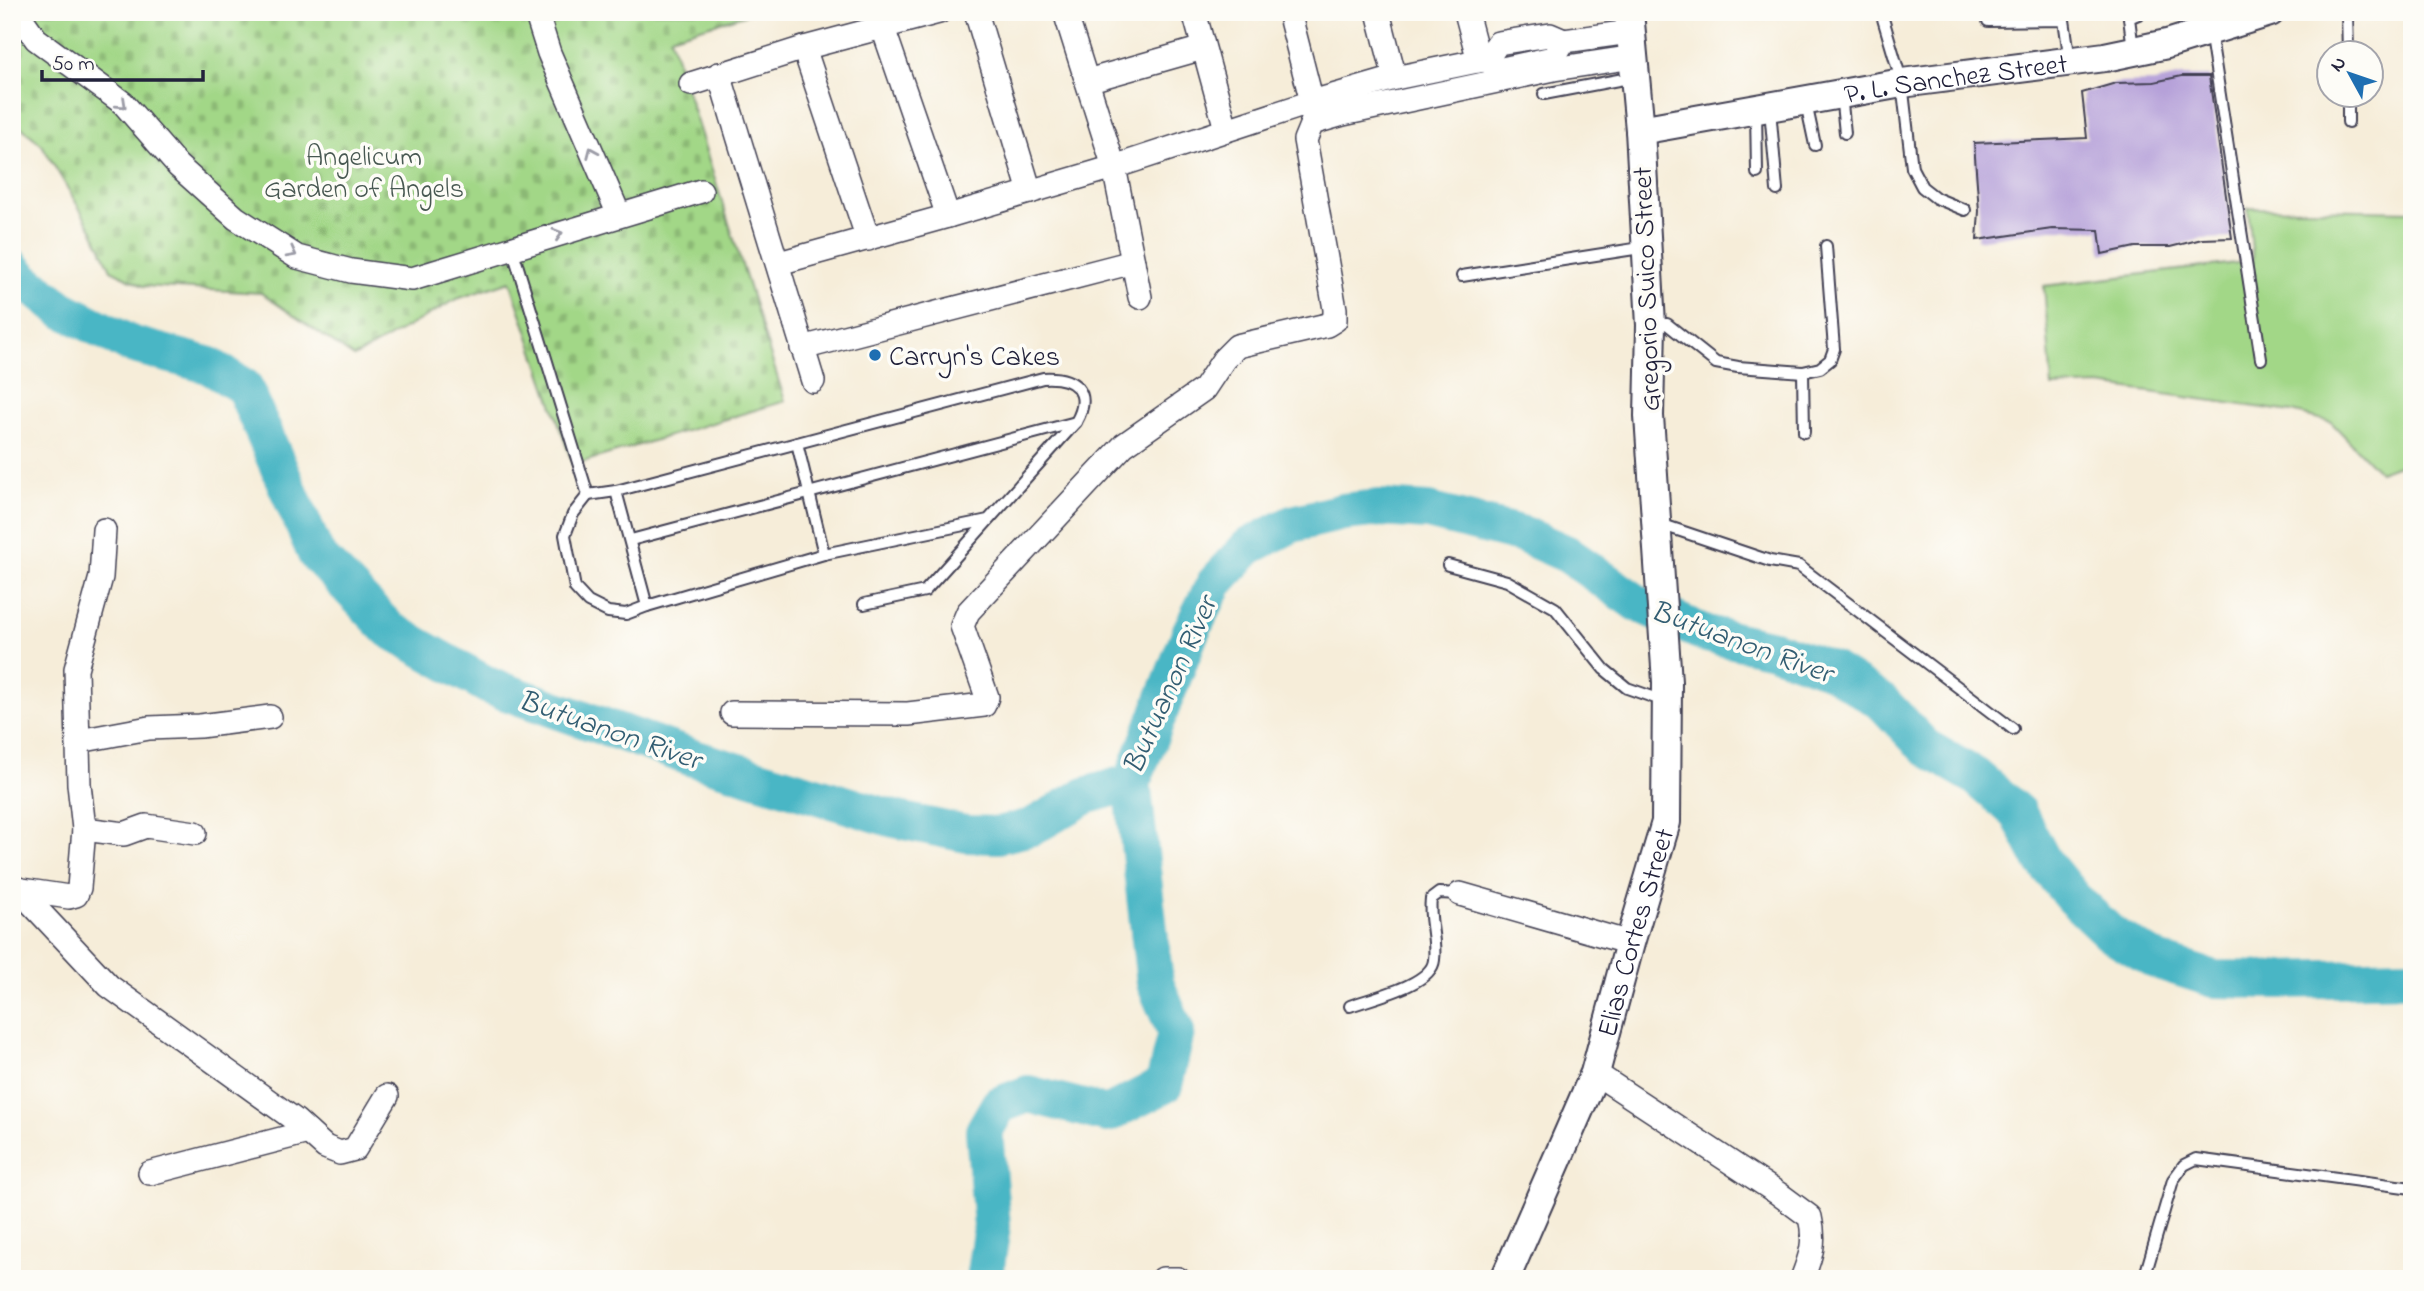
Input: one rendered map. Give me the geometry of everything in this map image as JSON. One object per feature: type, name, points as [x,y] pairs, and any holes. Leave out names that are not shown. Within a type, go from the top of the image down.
[{"type":"street","points":[[17,12],[36,39],[123,103],[178,166],[236,218],[297,257],[351,271],[412,279],[701,191]]},
{"type":"street","points":[[536,12],[550,53],[619,215]]},
{"type":"street","points":[[691,84],[804,48],[939,12]]},
{"type":"street","points":[[976,12],[1030,192]]},
{"type":"street","points":[[1065,12],[1114,167],[1140,297]]},
{"type":"street","points":[[1194,12],[1226,129]]},
{"type":"street","points":[[1289,12],[1312,102]]},
{"type":"street","points":[[1378,12],[1395,78]]},
{"type":"street","points":[[1466,12],[1483,60],[1498,70],[1553,58],[1564,41],[1632,44]]},
{"type":"street","name":"P. L. Sanchez Street","points":[[1640,130],[1902,83],[2134,51],[2167,44],[2270,12]]},
{"type":"street","points":[[883,28],[948,216]]},
{"type":"street","points":[[732,713],[908,714],[984,705],[987,697],[962,626],[968,612],[1124,445],[1205,389],[1237,346],[1327,325],[1335,320],[1305,140],[1312,123],[1554,69],[1632,44]]},
{"type":"street","name":"Gregorio Suico Street","points":[[1632,44],[1640,130],[1651,325],[1649,416],[1658,566]]},
{"type":"street","points":[[804,48],[868,239]]},
{"type":"street","points":[[1087,81],[1203,48]]},
{"type":"street","points":[[779,263],[1114,167],[1226,129],[1395,78],[1483,60]]},
{"type":"street","points":[[719,74],[813,381]]},
{"type":"street","points":[[802,348],[1133,262]]},
{"type":"street","points":[[15,889],[69,897],[76,895],[79,888],[84,829],[79,784],[76,669],[98,594],[104,530]]},
{"type":"street","name":"Elias Cortes Street","points":[[1505,1279],[1595,1073],[1666,822],[1667,692],[1658,566]]},
{"type":"street","points":[[79,741],[149,728],[200,726],[270,718]]},
{"type":"street","points":[[84,829],[124,834],[146,826],[195,833]]},
{"type":"street","points":[[15,889],[109,986],[295,1120],[325,1147],[340,1153],[355,1149],[387,1096]]},
{"type":"street","points":[[1460,894],[1630,943]]},
{"type":"street","points":[[1595,1073],[1810,1217],[1814,1236],[1802,1279]]},
{"type":"street","points":[[150,1173],[308,1132]]},
{"type":"street","points":[[1163,1279],[1178,1279]]},
{"type":"lane","points":[[1881,12],[1902,83],[1909,123],[1912,168],[1918,180],[1936,198],[1965,210]]},
{"type":"lane","points":[[2134,51],[2129,18],[2143,12]]},
{"type":"lane","points":[[2347,12],[2348,38]]},
{"type":"lane","points":[[1988,21],[2064,20],[2070,61]]},
{"type":"lane","points":[[2210,31],[2261,359]]},
{"type":"lane","points":[[1544,94],[1632,44]]},
{"type":"lane","points":[[1841,94],[1845,133]]},
{"type":"lane","points":[[1805,100],[1815,145]]},
{"type":"lane","points":[[1757,173],[1763,108]]},
{"type":"lane","points":[[1763,108],[1777,190]]},
{"type":"lane","points":[[2348,108],[2348,121]]},
{"type":"lane","points":[[1651,325],[1667,324],[1716,363],[1803,372],[1820,368],[1830,360],[1834,349],[1826,246]]},
{"type":"lane","points":[[1462,276],[1647,247]]},
{"type":"lane","points":[[512,248],[588,495]]},
{"type":"lane","points":[[1803,372],[1804,432]]},
{"type":"lane","points":[[864,604],[925,591],[1076,422],[1084,408],[1083,397],[1073,382],[1059,377],[1044,378],[616,491],[588,495],[573,514],[565,535],[575,589],[588,602],[608,612],[626,614],[824,554],[988,520]]},
{"type":"lane","points":[[631,540],[1076,422]]},
{"type":"lane","points":[[797,443],[824,554]]},
{"type":"lane","points":[[616,491],[648,606]]},
{"type":"lane","points":[[1655,522],[1770,561],[1798,566],[2013,729]]},
{"type":"lane","points":[[1448,565],[1507,581],[1555,608],[1604,669],[1627,688],[1667,692]]},
{"type":"lane","points":[[1350,1006],[1419,980],[1427,973],[1434,959],[1431,899],[1439,893],[1460,894]]},
{"type":"lane","points":[[2144,1279],[2172,1180],[2185,1165],[2196,1158],[2412,1188]]},
{"type":"green space","name":"Angelicum Garden of Angels","points":[[12,12],[754,12],[670,37],[785,401],[573,465],[510,281],[457,299],[354,357],[261,293],[143,286],[111,270],[94,233],[42,145],[12,119]]},
{"type":"green space","points":[[2248,208],[2412,211],[2412,460],[2379,472],[2331,422],[2292,412],[2100,385],[2052,387],[2044,286],[2253,261]]},
{"type":"building","points":[[2182,76],[2209,76],[2232,238],[2202,239],[2170,247],[2135,247],[2102,254],[2099,230],[2052,229],[1977,240],[1979,211],[1974,143],[2087,138],[2082,93],[2116,83],[2154,82]]},
{"type":"waterway","name":"Butuanon River","points":[[12,267],[23,279],[62,309],[130,344],[208,365],[244,387],[316,554],[390,630],[489,686],[693,758],[894,819],[966,834],[998,835],[1032,827],[1085,796],[1132,782],[1191,631],[1215,583],[1248,547],[1292,524],[1343,512],[1380,508],[1428,511],[1524,535],[1567,554],[1637,603],[1706,634],[1773,649],[1832,670],[1883,703],[1925,747],[1975,776],[2018,813],[2043,861],[2073,898],[2110,933],[2155,960],[2214,979],[2412,977]]},
{"type":"waterway","points":[[984,1279],[992,1226],[984,1131],[999,1105],[1028,1094],[1107,1114],[1164,1085],[1176,1032],[1155,983],[1132,782]]},
{"type":"place","name":"Carryn's Cakes","points":[[875,355]]}]
